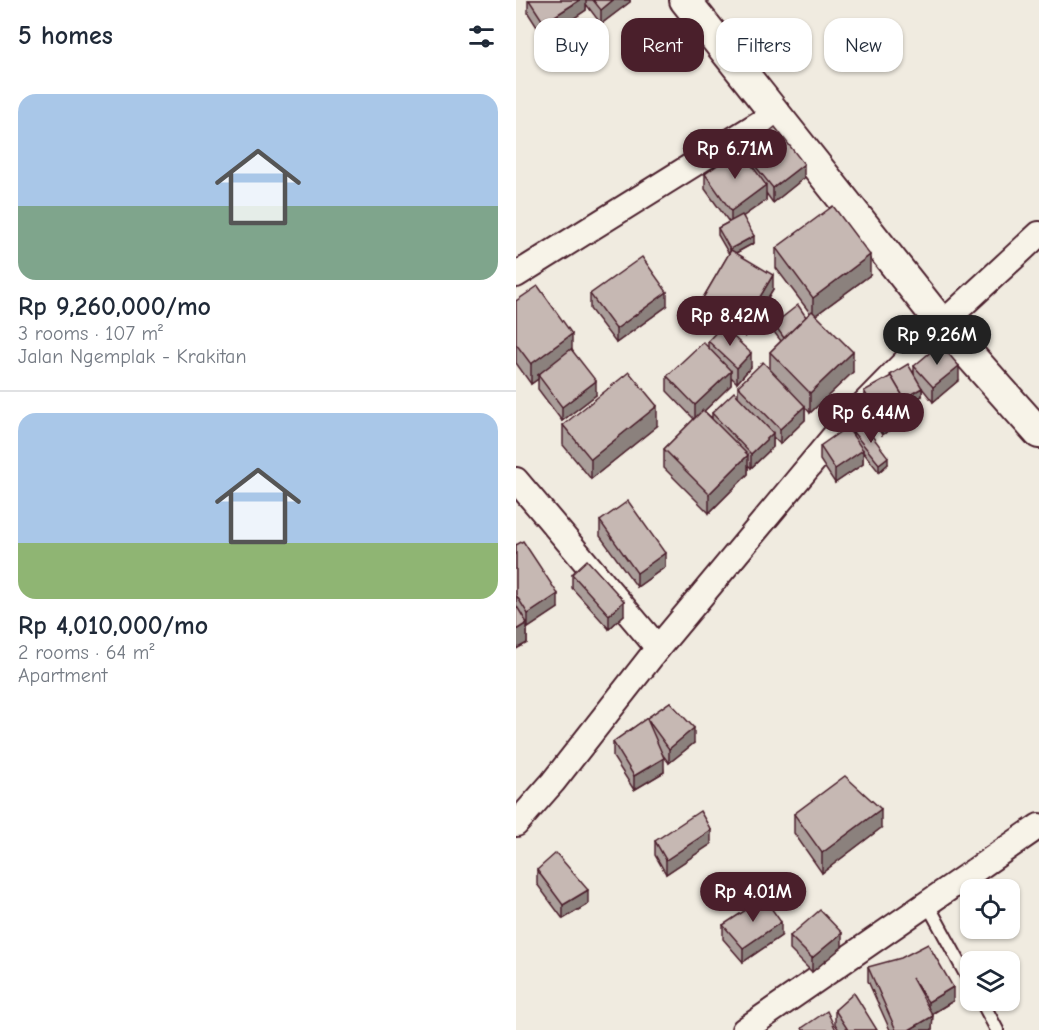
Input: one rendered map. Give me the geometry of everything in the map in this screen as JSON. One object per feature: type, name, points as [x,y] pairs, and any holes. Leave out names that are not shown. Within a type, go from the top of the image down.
[{"type":"street","points":[[685,0],[942,324],[1039,433]]},
{"type":"street","points":[[516,275],[776,113]]},
{"type":"street","points":[[516,824],[553,782],[658,648],[845,423],[942,324],[1039,234]]},
{"type":"street","points":[[516,480],[658,648]]},
{"type":"street","points":[[754,1027],[1039,826]]},
{"type":"lane","points":[[927,903],[960,964]]},
{"type":"lane","points":[[987,1011],[997,1030]]},
{"type":"building","points":[[529,0],[580,0],[552,18],[541,18]]},
{"type":"building","points":[[593,0],[613,0],[601,10]]},
{"type":"building","points":[[775,127],[804,164],[773,188],[744,152]]},
{"type":"building","points":[[740,149],[766,185],[731,211],[705,174]]},
{"type":"building","points":[[833,206],[870,255],[813,298],[776,248]]},
{"type":"building","points":[[742,215],[754,236],[730,249],[718,228]]},
{"type":"building","points":[[731,250],[773,275],[745,322],[703,298]]},
{"type":"building","points":[[642,257],[667,292],[616,329],[590,294]]},
{"type":"building","points":[[538,286],[572,334],[531,364],[516,344],[516,301]]},
{"type":"building","points":[[798,305],[806,317],[784,338],[774,324]]},
{"type":"building","points":[[812,311],[853,352],[810,393],[770,352]]},
{"type":"building","points":[[722,326],[751,353],[737,368],[708,341]]},
{"type":"building","points":[[703,342],[731,371],[695,405],[667,376]]},
{"type":"building","points":[[940,344],[959,366],[933,387],[914,366]]},
{"type":"building","points":[[571,349],[596,381],[562,407],[538,375]]},
{"type":"building","points":[[763,362],[805,406],[780,429],[738,386]]},
{"type":"building","points":[[908,364],[922,388],[904,398],[890,375]]},
{"type":"building","points":[[629,372],[657,406],[591,459],[563,425]]},
{"type":"building","points":[[891,376],[908,405],[882,421],[864,391]]},
{"type":"building","points":[[734,392],[773,433],[751,454],[712,413]]},
{"type":"building","points":[[703,410],[748,455],[709,494],[664,449]]},
{"type":"building","points":[[863,424],[888,457],[879,464],[853,432]]},
{"type":"building","points":[[847,427],[863,450],[835,469],[820,446]]},
{"type":"building","points":[[628,501],[665,553],[637,573],[600,521]]},
{"type":"building","points":[[523,541],[558,594],[528,614],[516,595],[516,545]]},
{"type":"building","points":[[587,560],[624,601],[609,615],[572,574]]},
{"type":"building","points":[[516,605],[527,623],[516,630]]},
{"type":"building","points":[[670,702],[694,728],[669,749],[647,719],[664,758],[634,776],[613,742]]},
{"type":"building","points":[[845,776],[881,809],[822,853],[794,814]]},
{"type":"building","points":[[700,811],[711,830],[666,860],[655,841]]},
{"type":"building","points":[[556,853],[588,890],[563,905],[537,870]]},
{"type":"building","points":[[764,898],[781,922],[743,948],[723,925]]},
{"type":"building","points":[[820,910],[842,933],[812,958],[790,936]]},
{"type":"building","points":[[928,944],[953,987],[928,1002],[912,978],[933,1016],[909,1030],[896,1030],[868,967],[901,958]]},
{"type":"building","points":[[854,993],[877,1030],[848,1030],[835,1010]]},
{"type":"building","points":[[827,1011],[836,1030],[803,1030],[802,1028]]}]
